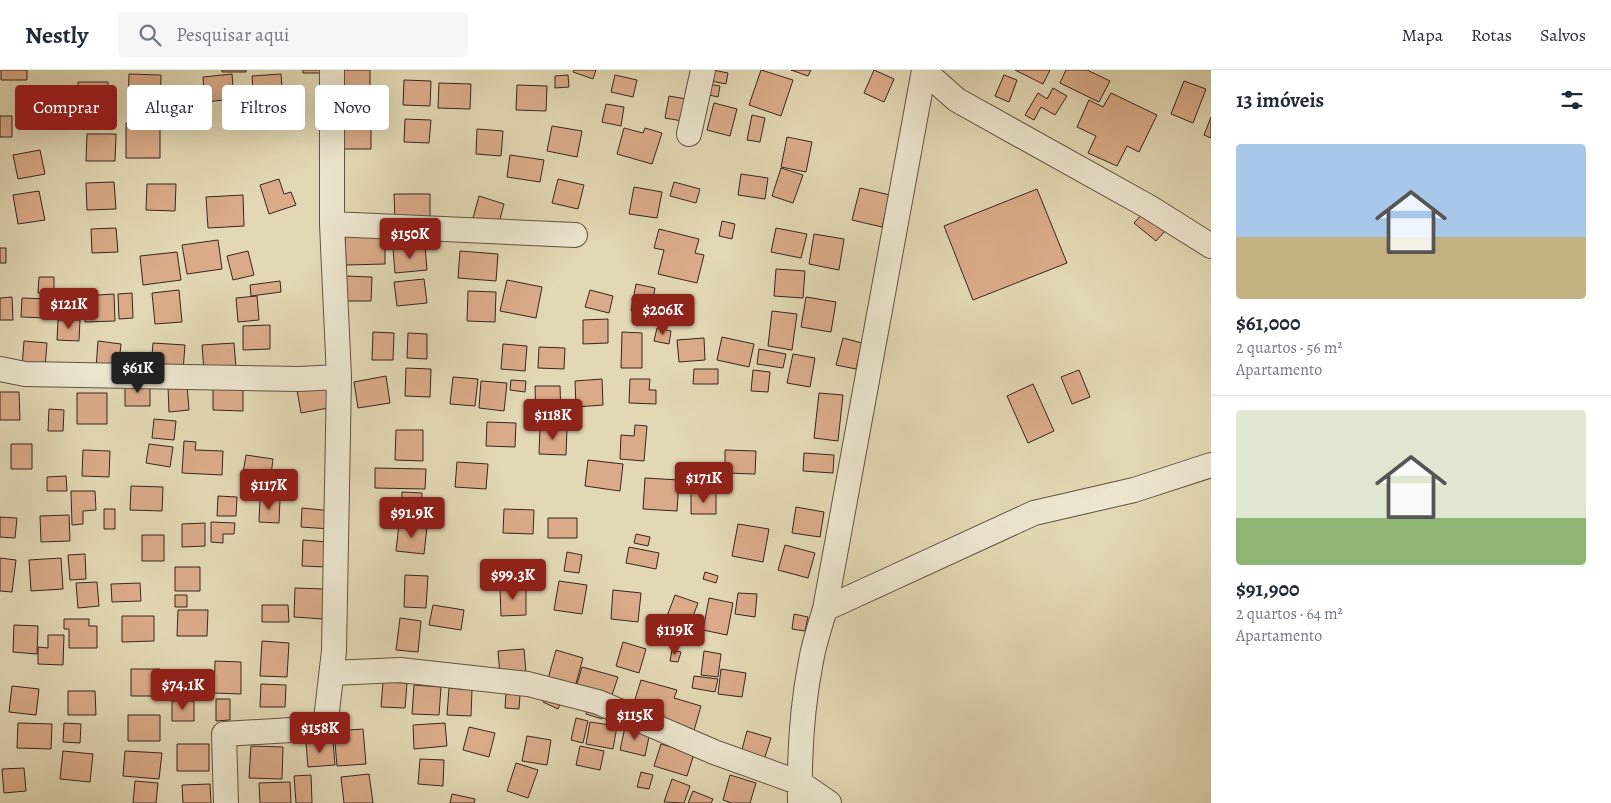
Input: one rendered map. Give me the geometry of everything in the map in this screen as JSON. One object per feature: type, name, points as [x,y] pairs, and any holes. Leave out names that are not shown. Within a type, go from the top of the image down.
[{"type":"street","points":[[226,803],[224,734],[325,728],[332,672],[339,377],[332,224],[332,70]]},
{"type":"street","points":[[689,134],[703,70]]},
{"type":"street","points":[[924,71],[957,100],[1149,207],[1211,246]]},
{"type":"street","points":[[800,793],[804,718],[811,660],[825,609],[924,71]]},
{"type":"street","points":[[332,224],[574,235]]},
{"type":"street","points":[[0,369],[35,374],[299,380],[339,377]]},
{"type":"street","points":[[825,609],[1034,513],[1134,490],[1211,465]]},
{"type":"street","points":[[332,672],[400,670],[528,684],[598,702],[714,752],[800,793],[829,803]]},
{"type":"building","points":[[1,70],[27,70],[27,80],[1,80]]},
{"type":"building","points":[[222,70],[246,70],[246,72],[222,72]]},
{"type":"building","points":[[303,70],[327,70],[327,73],[303,73]]},
{"type":"building","points":[[340,70],[370,70],[370,85],[340,85]]},
{"type":"building","points":[[574,70],[596,70],[593,79],[573,72]]},
{"type":"building","points":[[713,70],[728,73],[726,84],[711,81]]},
{"type":"building","points":[[761,70],[793,80],[781,116],[749,105]]},
{"type":"building","points":[[791,70],[811,70],[808,76]]},
{"type":"building","points":[[874,70],[894,79],[884,102],[864,93]]},
{"type":"building","points":[[1015,70],[1050,70],[1043,84]]},
{"type":"building","points":[[1066,70],[1087,70],[1110,81],[1099,102],[1060,83]]},
{"type":"building","points":[[129,74],[161,75],[161,85],[129,85]]},
{"type":"building","points":[[232,74],[233,85],[222,85],[222,100],[212,101],[212,85],[204,85],[203,77]]},
{"type":"building","points":[[281,74],[282,85],[253,85],[252,76]]},
{"type":"building","points":[[568,75],[569,87],[555,88],[555,76]]},
{"type":"building","points":[[615,75],[637,80],[633,97],[611,92]]},
{"type":"building","points":[[1004,75],[1017,80],[1009,102],[995,96]]},
{"type":"building","points":[[404,80],[431,81],[430,106],[403,105]]},
{"type":"building","points":[[1184,81],[1206,89],[1193,123],[1171,114]]},
{"type":"building","points":[[78,82],[108,82],[108,85],[78,85]]},
{"type":"building","points":[[439,83],[471,84],[470,109],[438,108]]},
{"type":"building","points":[[707,84],[720,86],[718,97],[705,94]]},
{"type":"building","points":[[517,85],[547,86],[546,111],[516,110]]},
{"type":"building","points":[[1053,88],[1067,96],[1055,115],[1041,107],[1034,120],[1025,115],[1038,93],[1047,99]]},
{"type":"building","points":[[1111,93],[1157,115],[1139,152],[1127,146],[1117,166],[1088,153],[1096,136],[1077,127],[1089,100],[1103,107]]},
{"type":"building","points":[[669,96],[692,100],[688,122],[665,118]]},
{"type":"building","points":[[714,103],[737,109],[730,136],[707,130]]},
{"type":"building","points":[[606,104],[624,107],[621,126],[602,122]]},
{"type":"building","points":[[752,115],[765,118],[760,142],[747,140]]},
{"type":"building","points":[[0,116],[12,116],[12,137],[0,137]]},
{"type":"building","points":[[1211,117],[1211,138],[1204,135]]},
{"type":"building","points":[[405,119],[431,120],[429,143],[404,142]]},
{"type":"building","points":[[126,123],[127,130],[160,130],[160,158],[126,158]]},
{"type":"building","points":[[552,126],[582,131],[577,157],[547,151]]},
{"type":"building","points":[[624,128],[643,133],[645,128],[662,133],[652,164],[617,154]]},
{"type":"building","points":[[477,129],[503,131],[501,156],[476,154]]},
{"type":"building","points":[[341,130],[371,130],[371,149],[341,149]]},
{"type":"building","points":[[87,134],[116,134],[115,161],[86,161]]},
{"type":"building","points":[[787,137],[812,142],[806,172],[781,167]]},
{"type":"building","points":[[40,150],[45,174],[18,179],[13,155]]},
{"type":"building","points":[[510,155],[544,160],[540,182],[507,177]]},
{"type":"building","points":[[781,168],[803,175],[793,203],[772,196]]},
{"type":"building","points":[[741,174],[768,178],[765,199],[738,195]]},
{"type":"building","points":[[279,179],[284,194],[291,192],[296,205],[269,214],[260,185]]},
{"type":"building","points":[[558,179],[584,185],[578,209],[552,203]]},
{"type":"building","points":[[114,182],[116,209],[87,210],[86,183]]},
{"type":"building","points":[[674,182],[700,189],[696,203],[670,196]]},
{"type":"building","points":[[147,184],[176,184],[175,211],[146,210]]},
{"type":"building","points":[[634,187],[662,192],[657,218],[629,214]]},
{"type":"building","points":[[860,188],[890,195],[882,227],[852,220]]},
{"type":"building","points":[[1037,189],[1067,263],[973,300],[944,226]]},
{"type":"building","points":[[39,191],[45,220],[18,224],[13,195]]},
{"type":"building","points":[[394,194],[430,194],[430,220],[395,220]]},
{"type":"building","points":[[243,195],[244,226],[208,228],[206,197]]},
{"type":"building","points":[[479,196],[504,204],[498,226],[473,218]]},
{"type":"building","points":[[1144,212],[1166,230],[1156,241],[1134,223]]},
{"type":"building","points":[[722,221],[735,224],[732,239],[719,236]]},
{"type":"building","points":[[116,228],[118,252],[92,253],[91,229]]},
{"type":"building","points":[[776,228],[807,234],[801,258],[771,252]]},
{"type":"building","points":[[659,229],[699,239],[695,253],[704,255],[697,283],[658,274],[664,250],[654,248]]},
{"type":"building","points":[[345,234],[385,234],[385,264],[346,265]]},
{"type":"building","points":[[814,234],[844,239],[839,270],[809,264]]},
{"type":"building","points":[[218,240],[222,269],[187,274],[182,245]]},
{"type":"building","points":[[425,246],[427,270],[395,273],[393,249]]},
{"type":"building","points":[[0,248],[6,248],[6,263],[0,263]]},
{"type":"building","points":[[248,251],[254,275],[233,280],[227,256]]},
{"type":"building","points":[[460,251],[498,254],[496,281],[458,278]]},
{"type":"building","points":[[177,252],[181,280],[143,285],[140,256]]},
{"type":"building","points":[[776,269],[805,271],[803,298],[774,296]]},
{"type":"building","points":[[345,276],[372,277],[371,301],[345,301]]},
{"type":"building","points":[[39,277],[54,277],[54,294],[38,293]]},
{"type":"building","points":[[424,279],[427,303],[397,306],[394,282]]},
{"type":"building","points":[[507,280],[542,287],[536,318],[500,311]]},
{"type":"building","points":[[280,281],[281,292],[251,296],[250,285]]},
{"type":"building","points":[[636,284],[655,288],[650,314],[631,311]]},
{"type":"building","points":[[179,290],[182,322],[155,324],[152,293]]},
{"type":"building","points":[[590,290],[613,296],[609,313],[585,307]]},
{"type":"building","points":[[468,291],[496,292],[495,322],[467,321]]},
{"type":"building","points":[[132,293],[133,318],[119,319],[118,294]]},
{"type":"building","points":[[114,294],[115,321],[85,322],[83,296]]},
{"type":"building","points":[[257,296],[259,320],[238,322],[236,298]]},
{"type":"building","points":[[12,297],[13,320],[0,320],[0,298]]},
{"type":"building","points":[[806,297],[836,302],[831,332],[801,327]]},
{"type":"building","points":[[22,298],[48,299],[47,318],[21,317]]},
{"type":"building","points":[[772,311],[797,314],[792,350],[768,346]]},
{"type":"building","points":[[608,319],[608,343],[583,344],[583,320]]},
{"type":"building","points":[[58,320],[80,320],[79,341],[57,340]]},
{"type":"building","points":[[270,325],[270,349],[243,350],[243,326]]},
{"type":"building","points":[[657,328],[671,331],[669,344],[654,341]]},
{"type":"building","points":[[373,332],[394,333],[393,360],[372,360]]},
{"type":"building","points":[[622,332],[642,333],[642,368],[621,368]]},
{"type":"building","points":[[408,333],[427,334],[427,359],[407,358]]},
{"type":"building","points":[[722,337],[754,344],[749,367],[717,360]]},
{"type":"building","points":[[704,338],[705,360],[679,362],[677,340]]},
{"type":"building","points":[[843,338],[862,343],[856,369],[836,365]]},
{"type":"building","points":[[24,341],[47,343],[45,368],[22,367]]},
{"type":"building","points":[[98,341],[121,344],[118,371],[96,368]]},
{"type":"building","points":[[153,343],[185,345],[183,371],[151,369]]},
{"type":"building","points":[[234,343],[236,368],[204,371],[202,345]]},
{"type":"building","points":[[503,344],[527,346],[525,371],[501,369]]},
{"type":"building","points":[[539,347],[565,348],[564,369],[538,368]]},
{"type":"building","points":[[759,349],[786,354],[783,368],[757,364]]},
{"type":"building","points":[[793,354],[815,358],[810,387],[787,383]]},
{"type":"building","points":[[406,368],[431,369],[430,397],[405,396]]},
{"type":"building","points":[[694,369],[718,369],[718,384],[693,384]]},
{"type":"building","points":[[753,370],[770,372],[768,392],[751,391]]},
{"type":"building","points":[[1079,370],[1090,397],[1072,404],[1061,377]]},
{"type":"building","points":[[386,376],[390,403],[358,408],[354,382]]},
{"type":"building","points":[[453,377],[478,379],[475,406],[450,404]]},
{"type":"building","points":[[602,379],[603,405],[576,407],[575,381]]},
{"type":"building","points":[[630,379],[650,379],[649,390],[656,390],[656,404],[629,403]]},
{"type":"building","points":[[511,380],[526,381],[525,392],[510,390]]},
{"type":"building","points":[[481,381],[507,383],[504,411],[479,408]]},
{"type":"building","points":[[125,382],[150,382],[150,406],[125,406]]},
{"type":"building","points":[[330,384],[334,407],[301,413],[297,390]]},
{"type":"building","points":[[1033,384],[1054,431],[1028,443],[1007,396]]},
{"type":"building","points":[[187,385],[189,410],[169,412],[168,386]]},
{"type":"building","points":[[535,386],[560,386],[561,417],[536,418]]},
{"type":"building","points":[[213,387],[243,388],[243,411],[213,410]]},
{"type":"building","points":[[0,392],[19,392],[20,420],[0,420]]},
{"type":"building","points":[[77,393],[107,393],[107,424],[77,424]]},
{"type":"building","points":[[819,393],[843,395],[838,441],[814,438]]},
{"type":"building","points":[[49,409],[64,410],[63,431],[48,431]]},
{"type":"building","points":[[154,419],[176,421],[174,440],[152,438]]},
{"type":"building","points":[[487,422],[516,423],[515,447],[486,446]]},
{"type":"building","points":[[635,425],[647,426],[644,461],[620,459],[621,435],[634,436]]},
{"type":"building","points":[[540,428],[567,428],[566,455],[539,454]]},
{"type":"building","points":[[396,430],[423,430],[423,461],[395,460]]},
{"type":"building","points":[[184,441],[196,442],[195,450],[223,451],[222,475],[182,473]]},
{"type":"building","points":[[11,444],[32,444],[32,469],[11,469]]},
{"type":"building","points":[[149,444],[173,447],[170,467],[146,463]]},
{"type":"building","points":[[83,450],[110,451],[109,477],[82,476]]},
{"type":"building","points":[[725,450],[756,451],[755,474],[725,473]]},
{"type":"building","points":[[804,453],[834,455],[833,473],[803,471]]},
{"type":"building","points":[[246,455],[273,459],[270,483],[242,479]]},
{"type":"building","points":[[588,460],[623,464],[620,491],[585,486]]},
{"type":"building","points":[[457,462],[488,464],[486,489],[455,487]]},
{"type":"building","points":[[375,468],[426,469],[425,489],[375,488]]},
{"type":"building","points":[[66,476],[67,491],[47,491],[47,477]]},
{"type":"building","points":[[645,478],[679,480],[677,511],[643,509]]},
{"type":"building","points":[[131,486],[163,487],[162,511],[130,510]]},
{"type":"building","points":[[71,491],[95,491],[96,510],[83,511],[83,524],[72,525]]},
{"type":"building","points":[[402,492],[422,493],[421,520],[401,519]]},
{"type":"building","points":[[691,493],[716,493],[716,514],[691,514]]},
{"type":"building","points":[[218,496],[237,497],[236,516],[217,516]]},
{"type":"building","points":[[260,499],[280,500],[279,523],[259,522]]},
{"type":"building","points":[[796,507],[824,512],[820,537],[792,533]]},
{"type":"building","points":[[302,508],[333,511],[331,529],[301,527]]},
{"type":"building","points":[[104,509],[115,509],[115,529],[104,529]]},
{"type":"building","points":[[504,509],[534,510],[533,534],[503,533]]},
{"type":"building","points":[[69,515],[70,541],[41,542],[40,516]]},
{"type":"building","points":[[0,517],[17,518],[15,538],[0,537]]},
{"type":"building","points":[[548,518],[577,518],[577,538],[548,538]]},
{"type":"building","points":[[211,522],[235,523],[234,534],[223,534],[223,543],[211,542]]},
{"type":"building","points":[[205,523],[205,546],[182,547],[182,524]]},
{"type":"building","points":[[399,524],[427,527],[424,554],[396,551]]},
{"type":"building","points":[[738,524],[769,529],[763,562],[732,556]]},
{"type":"building","points":[[636,534],[650,537],[648,546],[634,543]]},
{"type":"building","points":[[142,535],[164,535],[164,561],[142,561]]},
{"type":"building","points":[[303,540],[328,542],[327,567],[302,566]]},
{"type":"building","points":[[785,545],[815,553],[808,578],[778,570]]},
{"type":"building","points":[[629,547],[659,553],[656,569],[626,563]]},
{"type":"building","points":[[567,552],[582,555],[579,573],[564,571]]},
{"type":"building","points":[[85,554],[86,579],[70,580],[68,555]]},
{"type":"building","points":[[0,558],[16,560],[12,592],[0,591]]},
{"type":"building","points":[[61,558],[63,589],[31,591],[29,560]]},
{"type":"building","points":[[175,567],[200,567],[200,591],[175,591]]},
{"type":"building","points":[[705,572],[718,576],[716,583],[703,579]]},
{"type":"building","points":[[405,575],[428,576],[426,608],[404,607]]},
{"type":"building","points":[[559,581],[587,585],[582,614],[554,610]]},
{"type":"building","points":[[97,582],[99,606],[78,608],[76,583]]},
{"type":"building","points":[[140,583],[141,601],[112,602],[111,584]]},
{"type":"building","points":[[526,587],[526,615],[501,616],[500,588]]},
{"type":"building","points":[[295,588],[324,589],[323,619],[294,617]]},
{"type":"building","points":[[613,590],[641,593],[638,622],[611,619]]},
{"type":"building","points":[[738,593],[757,594],[755,617],[735,614]]},
{"type":"building","points":[[175,595],[187,595],[187,607],[175,607]]},
{"type":"building","points":[[675,595],[698,603],[690,624],[667,616]]},
{"type":"building","points":[[709,598],[733,603],[727,635],[703,630]]},
{"type":"building","points":[[262,605],[288,605],[289,622],[262,622]]},
{"type":"building","points":[[433,605],[464,610],[461,630],[429,625]]},
{"type":"building","points":[[178,610],[208,610],[207,636],[177,636]]},
{"type":"building","points":[[794,614],[808,617],[805,631],[792,629]]},
{"type":"building","points":[[122,616],[154,616],[154,641],[122,642]]},
{"type":"building","points":[[400,618],[421,621],[418,652],[396,650]]},
{"type":"building","points":[[64,619],[89,619],[89,626],[97,626],[97,648],[69,648],[69,629],[64,629]]},
{"type":"building","points":[[14,625],[38,626],[37,654],[13,652]]},
{"type":"building","points":[[48,635],[64,635],[63,665],[38,664],[38,647],[48,648]]},
{"type":"building","points":[[262,641],[289,643],[287,677],[260,676]]},
{"type":"building","points":[[623,642],[646,649],[639,673],[616,666]]},
{"type":"building","points":[[524,649],[526,673],[500,675],[498,651]]},
{"type":"building","points":[[556,650],[583,658],[575,687],[548,679]]},
{"type":"building","points":[[672,650],[681,652],[678,662],[670,661]]},
{"type":"building","points":[[704,651],[721,654],[718,677],[701,675]]},
{"type":"building","points":[[215,661],[241,662],[241,694],[214,693]]},
{"type":"building","points":[[582,667],[618,677],[612,695],[577,684]]},
{"type":"building","points":[[131,669],[160,669],[160,696],[131,696]]},
{"type":"building","points":[[721,669],[746,673],[742,697],[718,694]]},
{"type":"building","points":[[694,676],[718,679],[715,692],[692,688]]},
{"type":"building","points":[[641,680],[677,690],[674,698],[701,706],[693,734],[661,725],[664,715],[633,706]]},
{"type":"building","points":[[184,681],[200,682],[199,695],[182,694]]},
{"type":"building","points":[[383,682],[407,683],[405,708],[381,707]]},
{"type":"building","points":[[261,684],[286,685],[285,707],[260,707]]},
{"type":"building","points":[[414,685],[441,687],[439,715],[412,714]]},
{"type":"building","points":[[12,686],[39,689],[36,715],[9,712]]},
{"type":"building","points":[[449,688],[472,690],[471,716],[447,715]]},
{"type":"building","points":[[68,691],[95,691],[96,715],[68,715]]},
{"type":"building","points":[[506,693],[520,695],[519,709],[505,708]]},
{"type":"building","points":[[547,694],[562,700],[558,709],[543,702]]},
{"type":"building","points":[[216,699],[230,699],[230,720],[216,721]]},
{"type":"building","points":[[172,701],[194,701],[194,721],[172,721]]},
{"type":"building","points":[[588,705],[605,711],[602,719],[586,714]]},
{"type":"building","points":[[128,715],[160,715],[160,741],[128,741]]},
{"type":"building","points":[[576,718],[588,721],[583,743],[571,740]]},
{"type":"building","points":[[590,722],[617,726],[613,749],[586,744]]},
{"type":"building","points":[[18,723],[52,724],[51,749],[17,748]]},
{"type":"building","points":[[64,723],[81,724],[80,743],[63,742]]},
{"type":"building","points":[[445,723],[447,746],[414,749],[413,725]]},
{"type":"building","points":[[469,727],[495,733],[489,757],[463,750]]},
{"type":"building","points":[[625,727],[650,732],[645,756],[620,750]]},
{"type":"building","points":[[363,729],[366,764],[337,766],[334,731]]},
{"type":"building","points":[[747,731],[771,738],[764,760],[741,753]]},
{"type":"building","points":[[527,736],[551,740],[547,765],[522,761]]},
{"type":"building","points":[[333,741],[335,765],[308,767],[306,743]]},
{"type":"building","points":[[177,744],[209,744],[209,771],[177,771]]},
{"type":"building","points":[[661,744],[694,754],[687,776],[654,766]]},
{"type":"building","points":[[251,746],[283,747],[282,779],[249,778]]},
{"type":"building","points":[[580,746],[604,751],[600,770],[576,765]]},
{"type":"building","points":[[63,751],[93,754],[90,782],[60,779]]},
{"type":"building","points":[[125,751],[162,753],[159,779],[123,776]]},
{"type":"building","points":[[420,759],[444,760],[443,786],[418,784]]},
{"type":"building","points":[[516,763],[538,770],[528,798],[507,791]]},
{"type":"building","points":[[24,768],[26,791],[4,793],[2,769]]},
{"type":"building","points":[[641,772],[653,775],[649,789],[637,787]]},
{"type":"building","points":[[369,774],[373,803],[344,803],[341,777]]},
{"type":"building","points":[[311,775],[312,803],[296,803],[294,776]]},
{"type":"building","points":[[730,775],[756,783],[750,803],[732,803],[723,800]]},
{"type":"building","points":[[672,779],[690,786],[684,803],[664,802]]},
{"type":"building","points":[[135,781],[158,783],[156,803],[133,803]]},
{"type":"building","points":[[290,782],[291,803],[260,803],[259,783]]},
{"type":"building","points":[[210,784],[211,803],[183,803],[182,785]]},
{"type":"building","points":[[693,791],[713,799],[711,803],[688,803]]},
{"type":"building","points":[[452,794],[475,799],[474,803],[450,803]]}]
